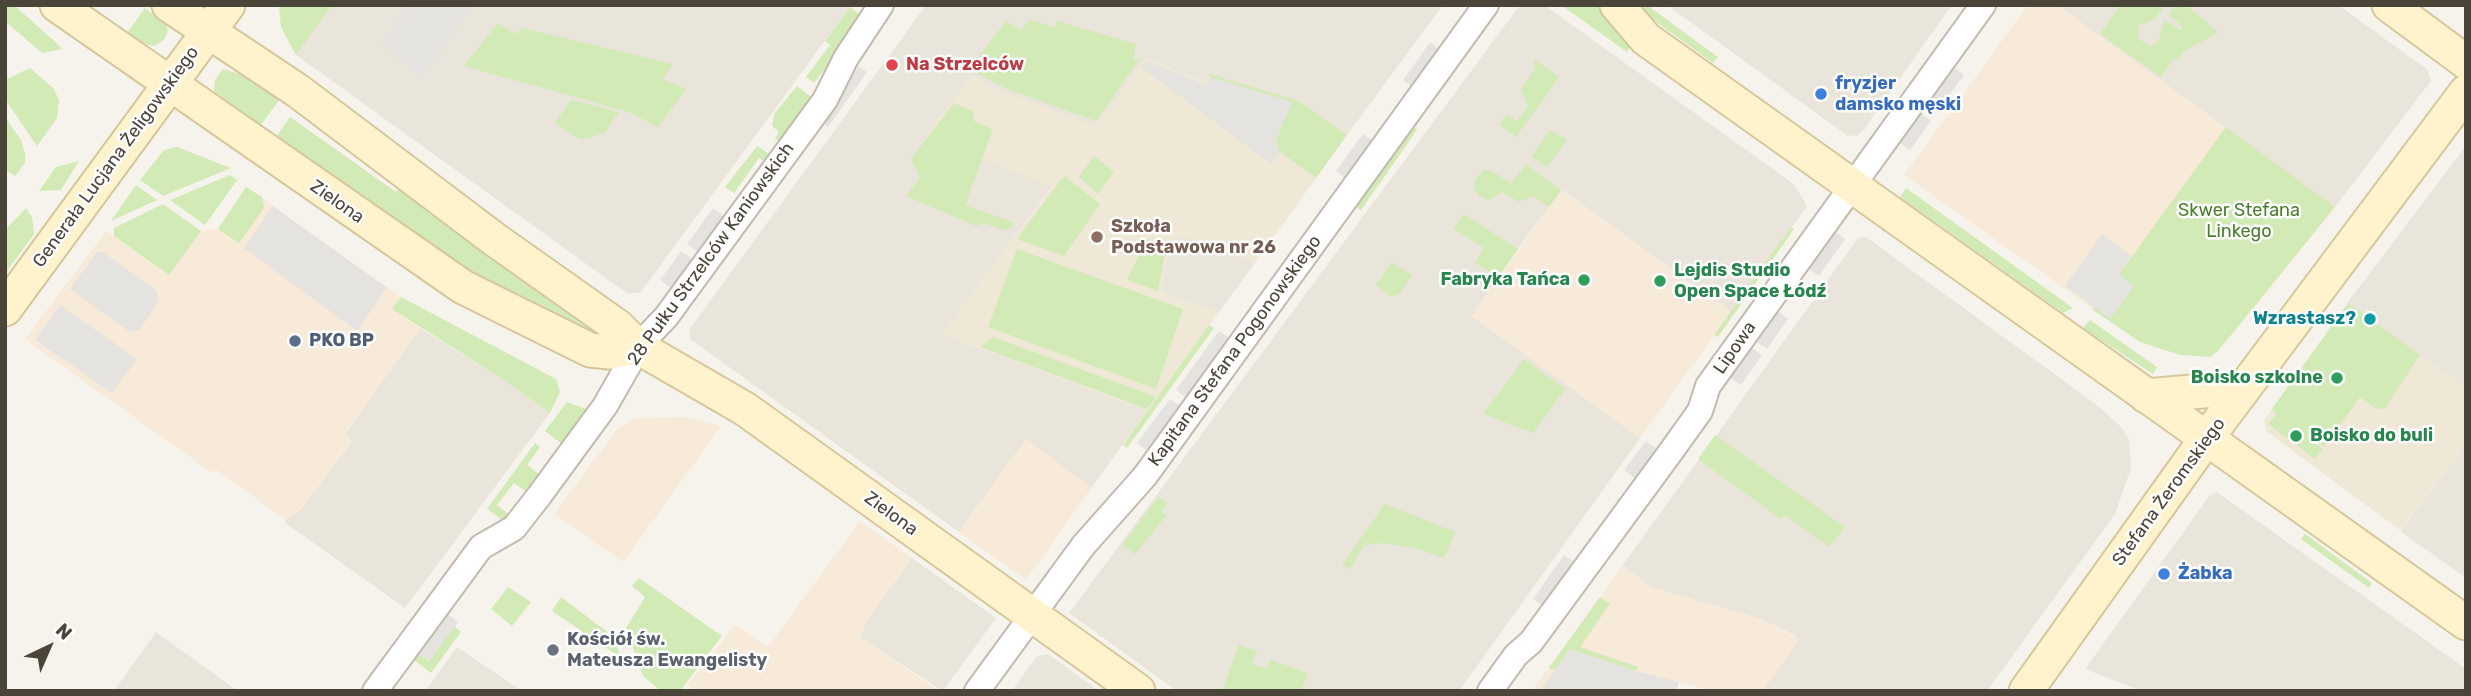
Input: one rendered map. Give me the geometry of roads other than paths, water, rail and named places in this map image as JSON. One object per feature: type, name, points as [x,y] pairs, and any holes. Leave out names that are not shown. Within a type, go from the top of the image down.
[{"type":"street","name":"Zielona","points":[[57,5],[463,287],[590,350],[609,352],[638,347]]},
{"type":"street","name":"Zielona","points":[[169,5],[218,18],[298,91],[494,239],[617,326],[638,347],[745,409],[1138,691]]},
{"type":"street","name":"28 Pułku Strzelców Kaniowskich","points":[[375,691],[481,547],[514,528],[539,496],[605,406],[638,347],[666,317],[825,100],[846,58],[881,5]]},
{"type":"street","name":"Kapitana Stefana Pogonowskiego","points":[[977,691],[1110,513],[1145,476],[1486,5]]},
{"type":"street","points":[[1617,5],[1646,39],[2466,623]]},
{"type":"street","name":"Lipowa","points":[[1490,691],[1516,655],[1531,642],[1700,411],[1708,386],[1983,5]]},
{"type":"street","points":[[2389,5],[2466,62]]},
{"type":"street","name":"Generała Lucjana Żeligowskiego","points":[[5,309],[218,18]]},
{"type":"street","name":"Stefana Żeromskiego","points":[[2026,691],[2206,439],[2466,92]]},
{"type":"street","points":[[2146,396],[2214,390],[2242,391]]},
{"type":"place","name":"Na Strzelców","points":[[892,65]]},
{"type":"place","name":"fryzjer damsko męski","points":[[1821,94]]},
{"type":"place","name":"Szkoła Podstawowa nr 26","points":[[1097,237]]},
{"type":"place","name":"Fabryka Tańca","points":[[1584,280]]},
{"type":"place","name":"Lejdis Studio Open Space Łódź","points":[[1660,281]]},
{"type":"place","name":"Wzrastasz?","points":[[2370,319]]},
{"type":"place","name":"PKO BP","points":[[295,341]]},
{"type":"place","name":"Boisko szkolne","points":[[2337,378]]},
{"type":"place","name":"Boisko do buli","points":[[2296,436]]},
{"type":"place","name":"Żabka","points":[[2164,574]]},
{"type":"place","name":"Kościół św. Mateusza Ewangelisty","points":[[553,650]]},
{"type":"park label","name":"Skwer Stefana Linkego","points":[[2239,221]]}]
